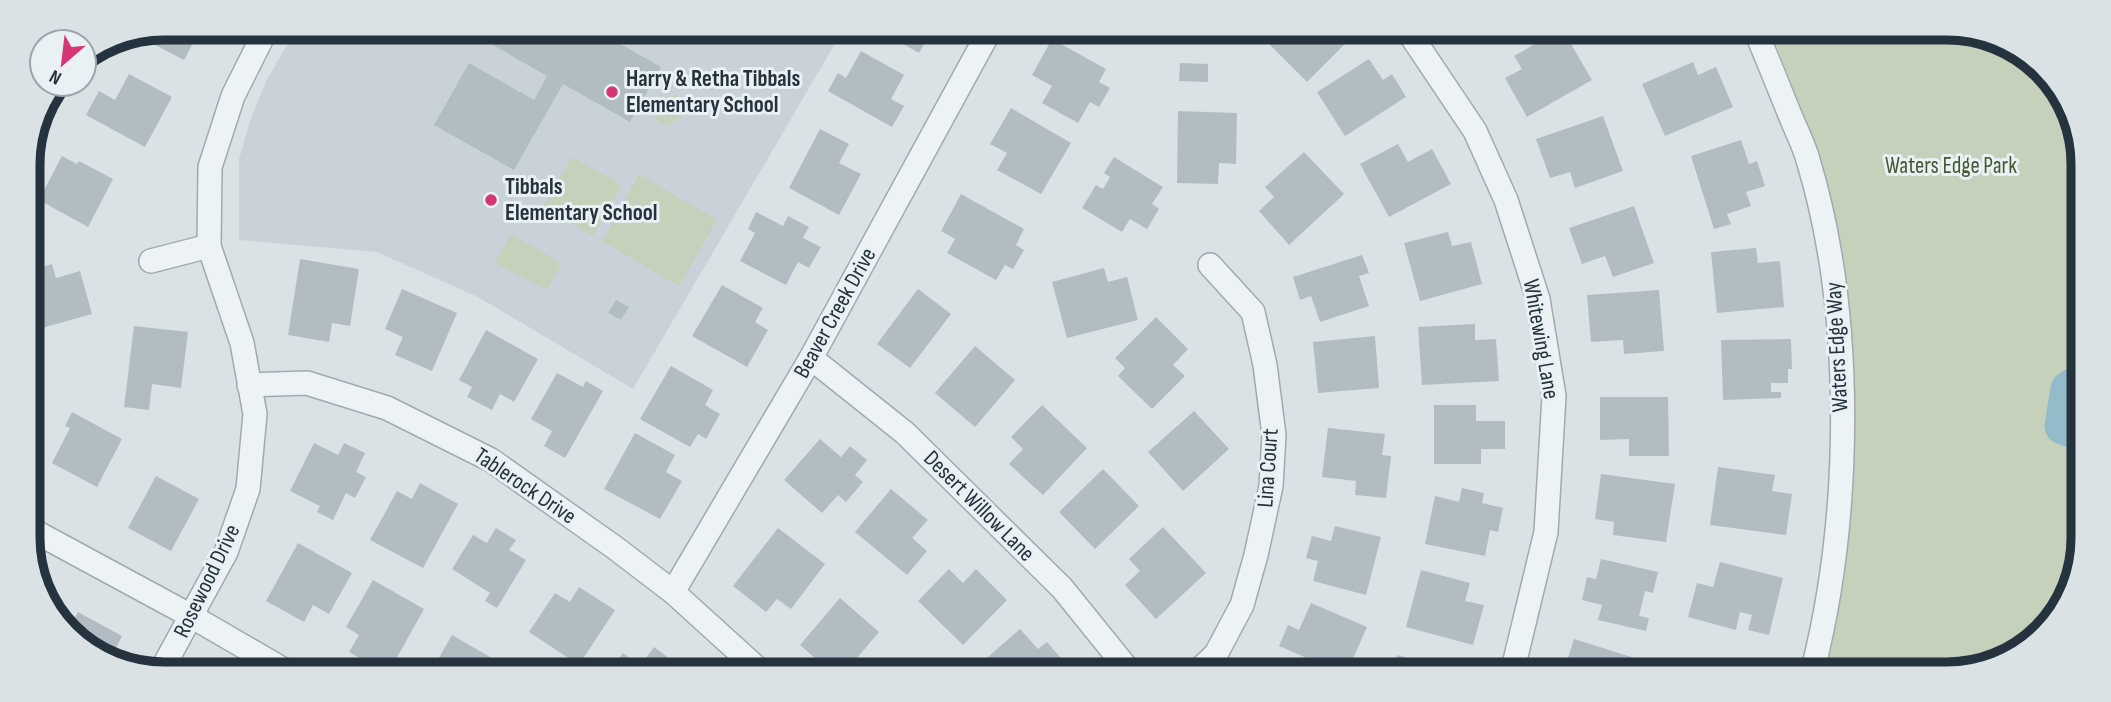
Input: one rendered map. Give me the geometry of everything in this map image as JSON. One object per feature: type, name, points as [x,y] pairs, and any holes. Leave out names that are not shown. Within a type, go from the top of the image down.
[{"type":"street","name":"Rosewood Drive","points":[[166,662],[226,552],[248,489],[255,414],[242,343],[209,246],[210,167],[233,96],[261,40]]},
{"type":"street","name":"Beaver Creek Drive","points":[[673,592],[811,358],[985,40]]},
{"type":"street","name":"Whitewing Lane","points":[[1414,40],[1475,131],[1506,200],[1538,299],[1554,396],[1546,532],[1515,661]]},
{"type":"street","name":"Waters Edge Way","points":[[1759,40],[1808,159],[1833,269],[1842,385],[1841,478],[1825,623],[1815,661]]},
{"type":"street","points":[[151,261],[209,246]]},
{"type":"street","name":"Lina Court","points":[[1208,661],[1216,654],[1242,605],[1271,486],[1274,435],[1265,365],[1253,312],[1210,265]]},
{"type":"street","name":"Desert Willow Lane","points":[[811,358],[915,443],[1062,588],[1121,661]]},
{"type":"street","name":"Tablerock Drive","points":[[250,385],[307,383],[387,408],[491,460],[673,592],[751,662]]},
{"type":"street","points":[[40,534],[270,662]]},
{"type":"shaded area","name":"Tibbals Elementary School","points":[[290,40],[837,40],[633,389],[478,297],[377,252],[239,240],[239,159],[266,81]]},
{"type":"green space","name":"Waters Edge Park","points":[[1774,40],[1946,40],[1979,44],[2009,57],[2034,77],[2050,95],[2064,125],[2071,165],[2070,554],[2067,570],[2050,607],[2022,636],[1986,655],[1955,661],[1825,661],[1845,555],[1852,497],[1854,380],[1850,321],[1841,262],[1817,153]]},
{"type":"green space","points":[[677,95],[685,103],[682,116],[668,126],[658,121],[654,111],[662,98]]},
{"type":"green space","points":[[572,157],[622,185],[593,236],[543,207]]},
{"type":"green space","points":[[639,174],[717,220],[679,286],[602,241]]},
{"type":"green space","points":[[511,234],[562,263],[547,290],[495,263]]},
{"type":"building","points":[[195,40],[184,60],[148,41]]},
{"type":"building","name":"Harry & Retha Tibbals Elementary School","points":[[484,40],[614,40],[661,67],[630,122],[563,84],[514,170],[434,125],[469,63],[534,100],[547,76]]},
{"type":"building","points":[[896,40],[926,40],[919,53]]},
{"type":"building","points":[[1054,40],[1106,69],[1099,82],[1110,88],[1099,107],[1090,102],[1078,123],[1042,103],[1052,86],[1032,75]]},
{"type":"building","points":[[1265,40],[1349,40],[1307,82]]},
{"type":"building","points":[[1542,40],[1569,40],[1592,80],[1527,117],[1505,78],[1522,69],[1514,56]]},
{"type":"building","points":[[861,51],[904,75],[891,99],[904,106],[892,127],[828,91],[838,73],[846,78]]},
{"type":"building","points":[[1369,59],[1383,80],[1392,74],[1406,97],[1345,136],[1317,92]]},
{"type":"building","points":[[1693,62],[1698,75],[1716,67],[1733,107],[1665,136],[1642,84]]},
{"type":"building","points":[[1180,63],[1208,64],[1208,82],[1179,81]]},
{"type":"building","points":[[129,74],[172,97],[145,147],[86,115],[95,98],[98,98],[99,91],[115,100]]},
{"type":"building","points":[[1011,108],[1071,143],[1041,194],[997,170],[1007,153],[990,144]]},
{"type":"building","points":[[1178,111],[1237,113],[1236,164],[1219,163],[1218,184],[1177,183]]},
{"type":"building","points":[[1603,116],[1623,171],[1575,188],[1570,172],[1550,178],[1536,139]]},
{"type":"building","points":[[820,129],[849,144],[839,163],[861,174],[839,215],[789,188]]},
{"type":"building","points":[[1741,140],[1749,164],[1757,161],[1765,186],[1746,192],[1751,206],[1727,214],[1731,224],[1714,229],[1691,156]]},
{"type":"building","points":[[1398,144],[1408,162],[1432,149],[1451,184],[1389,217],[1360,164]]},
{"type":"building","points":[[1304,152],[1344,194],[1289,245],[1259,211],[1274,197],[1265,187]]},
{"type":"building","points":[[62,156],[77,164],[79,161],[113,179],[88,227],[41,201]]},
{"type":"building","points":[[1114,157],[1163,187],[1152,204],[1159,209],[1147,229],[1130,219],[1122,232],[1082,208],[1096,185],[1103,189],[1110,177],[1104,173]]},
{"type":"building","points":[[961,194],[1024,229],[1016,245],[1024,250],[1013,269],[1005,265],[996,280],[947,253],[955,239],[941,231]]},
{"type":"building","points":[[1634,206],[1654,263],[1613,277],[1605,256],[1582,264],[1569,228]]},
{"type":"building","points":[[756,212],[783,226],[788,216],[809,227],[803,238],[821,247],[809,268],[798,262],[786,285],[740,261],[755,233],[748,229]]},
{"type":"building","points":[[1448,232],[1452,246],[1471,242],[1482,284],[1420,301],[1404,243]]},
{"type":"building","points":[[1756,248],[1758,263],[1780,261],[1784,307],[1717,313],[1711,252]]},
{"type":"building","points":[[1362,255],[1369,273],[1359,276],[1369,306],[1320,322],[1311,296],[1300,300],[1293,277]]},
{"type":"building","points":[[300,259],[359,269],[350,326],[332,323],[329,342],[288,335]]},
{"type":"building","points":[[52,264],[56,278],[80,271],[92,314],[41,328],[41,267]]},
{"type":"building","points":[[1104,268],[1108,282],[1127,277],[1138,320],[1067,338],[1052,282]]},
{"type":"building","points":[[722,285],[763,308],[755,322],[768,330],[747,367],[692,336]]},
{"type":"building","points":[[402,289],[457,313],[432,371],[395,355],[403,337],[385,329]]},
{"type":"building","points":[[918,289],[951,314],[910,368],[877,344]]},
{"type":"building","points":[[1659,290],[1664,351],[1624,354],[1623,340],[1591,342],[1587,295]]},
{"type":"building","points":[[616,300],[629,307],[621,320],[608,313]]},
{"type":"building","points":[[1156,317],[1188,349],[1173,365],[1185,376],[1152,409],[1118,376],[1125,368],[1115,358]]},
{"type":"building","points":[[1475,324],[1475,340],[1496,339],[1499,381],[1422,385],[1418,327]]},
{"type":"building","points":[[134,326],[188,332],[181,388],[152,384],[149,410],[124,407]]},
{"type":"building","points":[[486,330],[538,359],[514,402],[500,394],[492,410],[467,397],[472,387],[459,380]]},
{"type":"building","points":[[1375,336],[1379,388],[1318,393],[1313,342]]},
{"type":"building","points":[[1791,339],[1792,369],[1788,369],[1788,383],[1771,383],[1771,392],[1781,392],[1781,398],[1723,400],[1721,340]]},
{"type":"building","points":[[975,346],[1015,380],[975,427],[935,393]]},
{"type":"building","points":[[671,366],[713,390],[705,405],[720,414],[706,439],[698,434],[690,447],[640,419]]},
{"type":"building","points":[[557,373],[583,387],[586,381],[603,391],[565,458],[544,446],[552,431],[531,419]]},
{"type":"building","points":[[1600,397],[1668,397],[1669,456],[1629,456],[1629,439],[1600,440]]},
{"type":"building","points":[[1042,405],[1087,448],[1043,495],[1009,464],[1023,449],[1011,437]]},
{"type":"building","points":[[1434,405],[1476,405],[1476,421],[1505,421],[1505,449],[1481,449],[1481,464],[1434,464]]},
{"type":"building","points":[[1194,411],[1229,449],[1183,491],[1148,452]]},
{"type":"building","points":[[72,412],[122,439],[97,487],[52,463],[70,428],[65,426]]},
{"type":"building","points":[[1328,428],[1385,434],[1382,455],[1391,456],[1386,498],[1355,495],[1356,481],[1322,477]]},
{"type":"building","points":[[635,433],[675,455],[666,472],[682,481],[660,519],[604,489]]},
{"type":"building","points":[[820,439],[841,457],[850,446],[867,460],[855,475],[863,482],[846,502],[838,495],[822,513],[784,480]]},
{"type":"building","points":[[314,443],[338,455],[344,443],[365,453],[356,472],[366,477],[355,498],[346,493],[333,520],[317,512],[320,506],[290,491]]},
{"type":"building","points":[[1718,467],[1775,475],[1772,491],[1792,494],[1786,535],[1710,525]]},
{"type":"building","points":[[1103,469],[1139,506],[1095,549],[1059,512]]},
{"type":"building","points":[[1601,474],[1675,484],[1666,542],[1613,535],[1614,522],[1595,519]]},
{"type":"building","points":[[156,476],[199,499],[171,551],[128,528]]},
{"type":"building","points":[[420,483],[458,504],[423,568],[370,540],[397,491],[412,499]]},
{"type":"building","points":[[1462,488],[1484,493],[1482,503],[1503,508],[1498,532],[1490,530],[1485,556],[1425,544],[1435,496],[1459,502]]},
{"type":"building","points":[[891,489],[928,520],[912,538],[927,551],[907,575],[855,532]]},
{"type":"building","points":[[1335,526],[1381,537],[1366,595],[1313,581],[1318,561],[1306,558],[1312,536],[1331,541]]},
{"type":"building","points":[[1163,527],[1206,573],[1156,619],[1125,585],[1140,571],[1129,559]]},
{"type":"building","points":[[496,528],[516,540],[509,550],[526,560],[497,608],[485,601],[490,593],[452,569],[473,535],[487,543]]},
{"type":"building","points":[[778,528],[825,564],[791,609],[777,599],[766,612],[733,586]]},
{"type":"building","points":[[298,543],[352,573],[329,614],[313,605],[304,622],[266,601]]},
{"type":"building","points":[[1601,559],[1658,572],[1653,593],[1645,591],[1639,616],[1649,618],[1646,631],[1598,620],[1602,605],[1582,600],[1587,577],[1596,579]]},
{"type":"building","points":[[1720,562],[1783,578],[1769,635],[1748,630],[1752,615],[1740,612],[1736,630],[1688,617],[1697,583],[1713,587]]},
{"type":"building","points":[[949,569],[963,583],[976,569],[1007,600],[963,645],[918,601]]},
{"type":"building","points":[[1421,570],[1470,583],[1465,601],[1484,605],[1473,645],[1406,627]]},
{"type":"building","points":[[373,580],[424,609],[395,662],[367,662],[349,652],[359,635],[346,627]]},
{"type":"building","points":[[579,587],[615,610],[581,662],[574,662],[529,632],[555,593],[570,602]]},
{"type":"building","points":[[840,598],[879,632],[854,662],[819,662],[800,645]]},
{"type":"building","points":[[1311,603],[1367,627],[1352,661],[1314,661],[1279,646],[1288,625],[1299,630]]},
{"type":"building","points":[[78,612],[122,636],[115,651],[89,636],[73,621]]},
{"type":"building","points":[[1020,629],[1038,649],[1047,642],[1064,661],[983,662]]},
{"type":"building","points":[[452,635],[497,661],[496,662],[437,662]]},
{"type":"building","points":[[1574,639],[1641,660],[1641,661],[1567,661]]},
{"type":"building","points":[[654,647],[674,662],[643,662]]},
{"type":"building","points":[[623,653],[634,662],[616,662]]},
{"type":"building","points":[[1397,655],[1418,661],[1395,661]]},
{"type":"waterway","points":[[2071,388],[2063,426],[2071,429]]},
{"type":"place","name":"Harry & Retha Tibbals Elementary School","points":[[612,92]]},
{"type":"place","name":"Tibbals Elementary School","points":[[491,200]]}]
